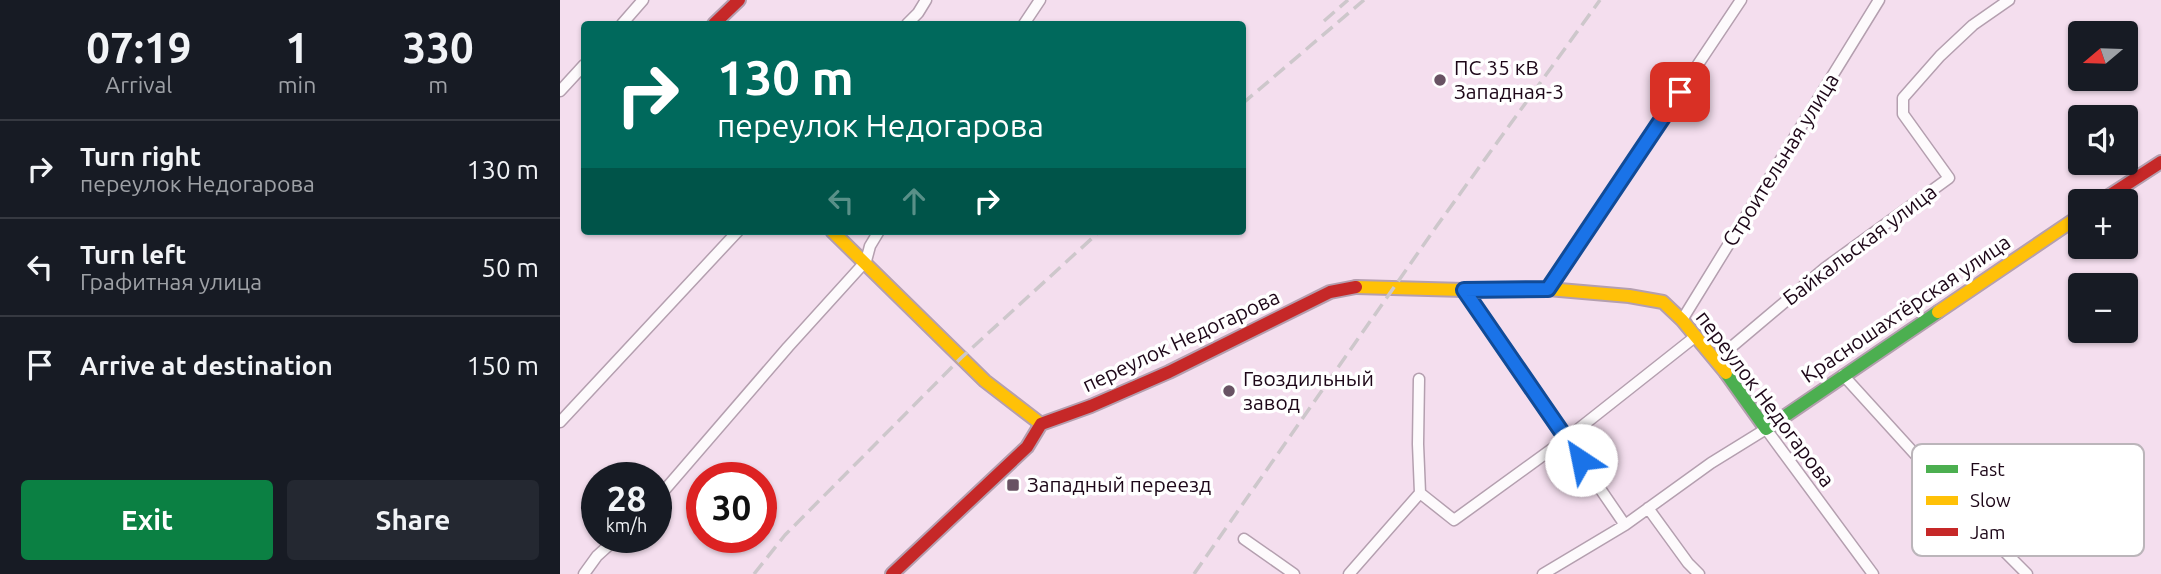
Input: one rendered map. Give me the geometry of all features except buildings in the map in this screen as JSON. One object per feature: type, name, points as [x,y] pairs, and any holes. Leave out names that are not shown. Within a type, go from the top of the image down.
[{"type":"street","points":[[626,21],[643,0]]},
{"type":"street","points":[[717,21],[739,0]]},
{"type":"street","points":[[910,21],[926,0]]},
{"type":"street","points":[[1026,21],[1040,0]]},
{"type":"street","points":[[1548,289],[1741,0]]},
{"type":"street","name":"Строительная улица","points":[[1682,320],[1879,0]]},
{"type":"street","name":"Байкальская улица","points":[[1716,360],[1825,268],[1949,178],[1903,114],[1903,98],[1973,25],[2009,0]]},
{"type":"street","points":[[560,91],[581,68]]},
{"type":"street","points":[[2119,189],[2161,162]]},
{"type":"street","name":"Красношахтёрская улица","points":[[1543,574],[1625,525],[1711,463],[1766,429],[2068,224]]},
{"type":"street","points":[[560,422],[734,235]]},
{"type":"street","points":[[837,235],[1011,405],[1041,425],[1027,447],[892,574]]},
{"type":"street","points":[[672,481],[866,261],[877,235]]},
{"type":"street","name":"переулок Недогарова","points":[[1041,425],[1169,372],[1330,292],[1353,287],[1548,289],[1629,296],[1663,302],[1716,360],[1873,574]]},
{"type":"street","points":[[1464,290],[1625,525]]},
{"type":"street","points":[[1420,493],[1454,520],[1567,438],[1696,336]]},
{"type":"street","points":[[1843,375],[1912,450]]},
{"type":"street","points":[[1349,574],[1420,493],[1419,379]]},
{"type":"street","points":[[1648,508],[1699,574]]},
{"type":"street","points":[[1244,539],[1294,574]]},
{"type":"street","points":[[584,574],[600,553]]},
{"type":"street","points":[[2010,556],[2027,574]]},
{"type":"railway","points":[[1324,21],[1348,0]]},
{"type":"railway","points":[[1246,101],[1364,0]]},
{"type":"railway","points":[[1194,574],[1436,227],[1600,0]]},
{"type":"railway","points":[[754,574],[785,535],[961,358],[1096,235]]},
{"type":"traffic: fast","points":[[1726,373],[1766,429],[1938,312]]},
{"type":"traffic: slow","points":[[1938,312],[2068,224]]},
{"type":"traffic: slow","points":[[836,235],[985,381],[1041,424]]},
{"type":"traffic: slow","points":[[1356,287],[1548,289],[1629,296],[1663,302],[1682,320],[1726,373]]},
{"type":"traffic: jam","points":[[717,21],[739,0]]},
{"type":"traffic: jam","points":[[2119,189],[2161,162]]},
{"type":"traffic: jam","points":[[892,574],[1027,447],[1041,424],[1091,406],[1169,372],[1330,292],[1356,287]]},
{"type":"place","name":"ПС 35 кВ Западная-3","points":[[1440,80]]},
{"type":"place","name":"Гвоздильный завод","points":[[1229,391]]},
{"type":"place","name":"Западный переезд","points":[[1013,485]]},
{"type":"route","points":[[1581,460],[1464,290],[1548,289],[1680,92]]}]
